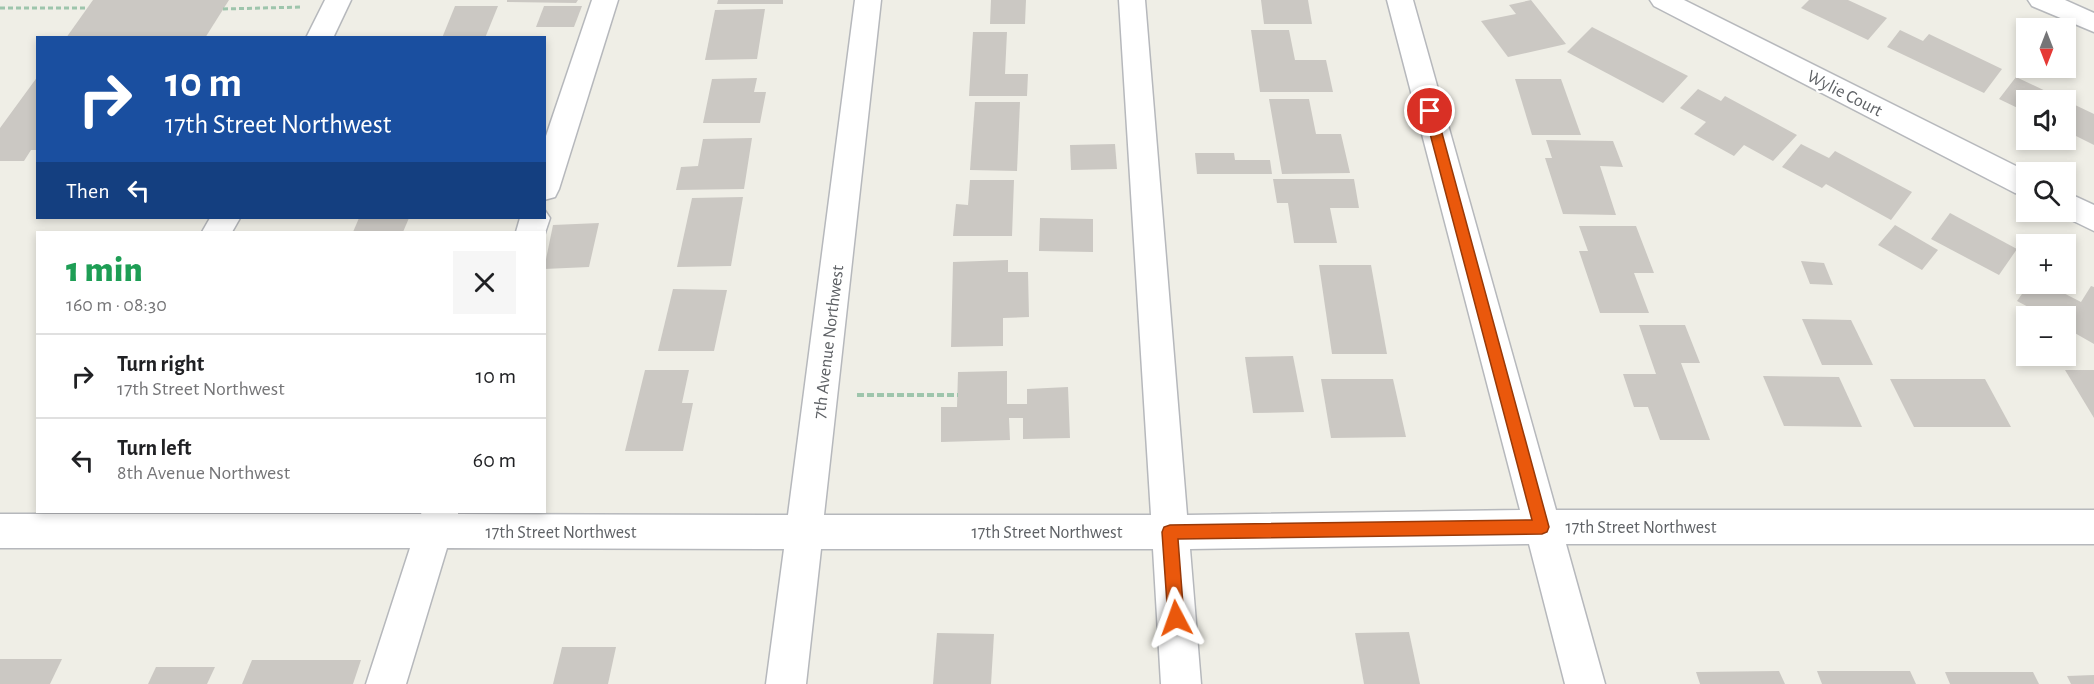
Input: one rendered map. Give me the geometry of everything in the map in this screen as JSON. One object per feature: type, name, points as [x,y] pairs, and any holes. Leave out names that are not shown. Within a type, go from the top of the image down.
[{"type":"street","points":[[546,183],[605,0]]},
{"type":"street","name":"7th Avenue Northwest","points":[[786,684],[868,0]]},
{"type":"street","points":[[1132,0],[1181,684]]},
{"type":"street","points":[[1400,0],[1585,684]]},
{"type":"street","name":"Wylie Court","points":[[1663,0],[2016,180]]},
{"type":"street","points":[[2041,0],[2094,23]]},
{"type":"street","points":[[320,36],[337,3]]},
{"type":"street","points":[[2076,209],[2094,219]]},
{"type":"street","name":"17th Street Northwest","points":[[0,531],[66,521],[437,522],[805,532],[1170,532],[1542,527],[2094,527]]},
{"type":"street","points":[[386,684],[437,522]]},
{"type":"path","points":[[223,9],[337,3]]},
{"type":"path","points":[[0,8],[87,8]]},
{"type":"path","points":[[821,396],[958,394]]},
{"type":"building","points":[[93,0],[229,0],[206,36],[67,36]]},
{"type":"building","points":[[507,0],[578,0],[576,3],[507,2]]},
{"type":"building","points":[[718,0],[783,0],[783,4],[717,4]]},
{"type":"building","points":[[991,0],[1026,0],[1025,24],[990,24]]},
{"type":"building","points":[[1261,0],[1308,0],[1312,24],[1264,24]]},
{"type":"building","points":[[1531,0],[1566,44],[1508,57],[1481,21],[1516,14],[1509,5]]},
{"type":"building","points":[[1809,0],[1848,0],[1887,18],[1868,40],[1801,8]]},
{"type":"building","points":[[455,6],[498,6],[486,36],[443,36]]},
{"type":"building","points":[[544,6],[582,6],[574,27],[536,27]]},
{"type":"building","points":[[765,9],[757,59],[705,60],[715,10]]},
{"type":"building","points":[[1592,27],[1688,76],[1663,103],[1567,52]]},
{"type":"building","points":[[1251,30],[1289,30],[1295,60],[1326,60],[1333,92],[1260,92]]},
{"type":"building","points":[[1900,30],[1923,41],[1929,34],[2002,69],[1984,93],[1887,47]]},
{"type":"building","points":[[973,32],[1007,32],[1005,74],[1028,74],[1027,96],[969,96]]},
{"type":"building","points":[[2016,77],[2043,90],[2016,90],[2016,107],[1999,99]]},
{"type":"building","points":[[757,78],[754,92],[766,92],[760,123],[703,123],[712,79]]},
{"type":"building","points":[[36,79],[36,150],[31,150],[24,161],[0,161],[0,128]]},
{"type":"building","points":[[1515,79],[1561,79],[1581,135],[1532,135]]},
{"type":"building","points":[[1698,89],[1721,101],[1725,96],[1797,135],[1773,161],[1744,145],[1734,156],[1694,134],[1706,122],[1680,108]]},
{"type":"building","points":[[1269,99],[1309,99],[1316,134],[1341,134],[1350,173],[1282,174]]},
{"type":"building","points":[[975,102],[1020,102],[1017,171],[970,170]]},
{"type":"building","points":[[2076,106],[2094,114],[2094,145],[2076,136]]},
{"type":"building","points":[[752,138],[744,189],[676,190],[681,167],[698,166],[703,139]]},
{"type":"building","points":[[1546,140],[1613,141],[1623,167],[1600,166],[1616,215],[1563,214],[1545,158],[1552,158]]},
{"type":"building","points":[[1115,144],[1117,169],[1071,170],[1070,145]]},
{"type":"building","points":[[1801,144],[1829,158],[1835,151],[1912,192],[1891,220],[1826,184],[1822,188],[1782,167]]},
{"type":"building","points":[[1195,153],[1234,153],[1235,160],[1270,160],[1272,174],[1197,174]]},
{"type":"building","points":[[1273,179],[1354,179],[1359,208],[1330,208],[1337,243],[1294,243],[1288,203],[1277,203]]},
{"type":"building","points":[[970,180],[1014,180],[1012,236],[953,236],[956,204],[968,205]]},
{"type":"building","points":[[743,197],[731,266],[677,267],[692,198]]},
{"type":"building","points":[[1950,213],[2016,250],[1999,275],[1931,239]]},
{"type":"building","points":[[1040,218],[1093,219],[1093,252],[1039,251]]},
{"type":"building","points":[[359,219],[409,219],[403,231],[353,231]]},
{"type":"building","points":[[599,223],[589,267],[546,269],[553,225]]},
{"type":"building","points":[[1895,225],[1938,250],[1922,270],[1878,245]]},
{"type":"building","points":[[1579,226],[1636,226],[1654,273],[1634,273],[1649,313],[1600,313],[1579,251],[1588,251]]},
{"type":"building","points":[[1008,260],[1008,272],[1028,272],[1029,317],[1003,318],[1003,346],[951,347],[953,262]]},
{"type":"building","points":[[1801,261],[1824,263],[1833,285],[1810,284]]},
{"type":"building","points":[[1319,265],[1371,265],[1387,354],[1332,354]]},
{"type":"building","points":[[2091,286],[2094,287],[2094,344],[2076,334],[2076,306],[2026,306],[2017,301],[2022,294],[2065,294],[2081,302]]},
{"type":"building","points":[[673,289],[727,290],[714,351],[658,351]]},
{"type":"building","points":[[1802,319],[1851,320],[1873,365],[1822,365]]},
{"type":"building","points":[[1639,325],[1685,325],[1700,363],[1681,363],[1710,440],[1660,440],[1648,407],[1634,407],[1623,374],[1656,374]]},
{"type":"building","points":[[1293,356],[1304,412],[1253,413],[1245,357]]},
{"type":"building","points":[[645,370],[689,370],[682,403],[693,403],[683,451],[625,451]]},
{"type":"building","points":[[2065,370],[2094,370],[2094,418]]},
{"type":"building","points":[[1007,371],[1007,404],[1027,404],[1027,389],[1068,387],[1070,438],[1023,439],[1023,418],[1009,418],[1010,440],[941,442],[941,407],[957,407],[958,372]]},
{"type":"building","points":[[1763,376],[1839,377],[1862,427],[1784,426]]},
{"type":"building","points":[[1321,379],[1393,379],[1406,437],[1331,438]]},
{"type":"building","points":[[1890,379],[1985,379],[2011,427],[1914,427]]},
{"type":"building","points":[[1409,632],[1420,684],[1364,684],[1355,633]]},
{"type":"building","points":[[937,633],[994,634],[991,684],[933,684]]},
{"type":"building","points":[[562,647],[616,647],[608,684],[553,684]]},
{"type":"building","points":[[0,659],[62,659],[50,684],[0,684]]},
{"type":"building","points":[[252,660],[361,660],[353,684],[242,684]]},
{"type":"building","points":[[156,667],[215,667],[207,684],[148,684]]},
{"type":"building","points":[[1779,671],[1785,684],[1700,684],[1696,672]]},
{"type":"building","points":[[1817,671],[1910,671],[1916,684],[1822,684]]},
{"type":"building","points":[[1945,672],[2033,672],[2039,684],[1950,684]]},
{"type":"building","points":[[2094,675],[2094,684],[2071,684],[2067,676]]},
{"type":"route","points":[[1176,618],[1170,532],[1542,527],[1430,111]]}]
